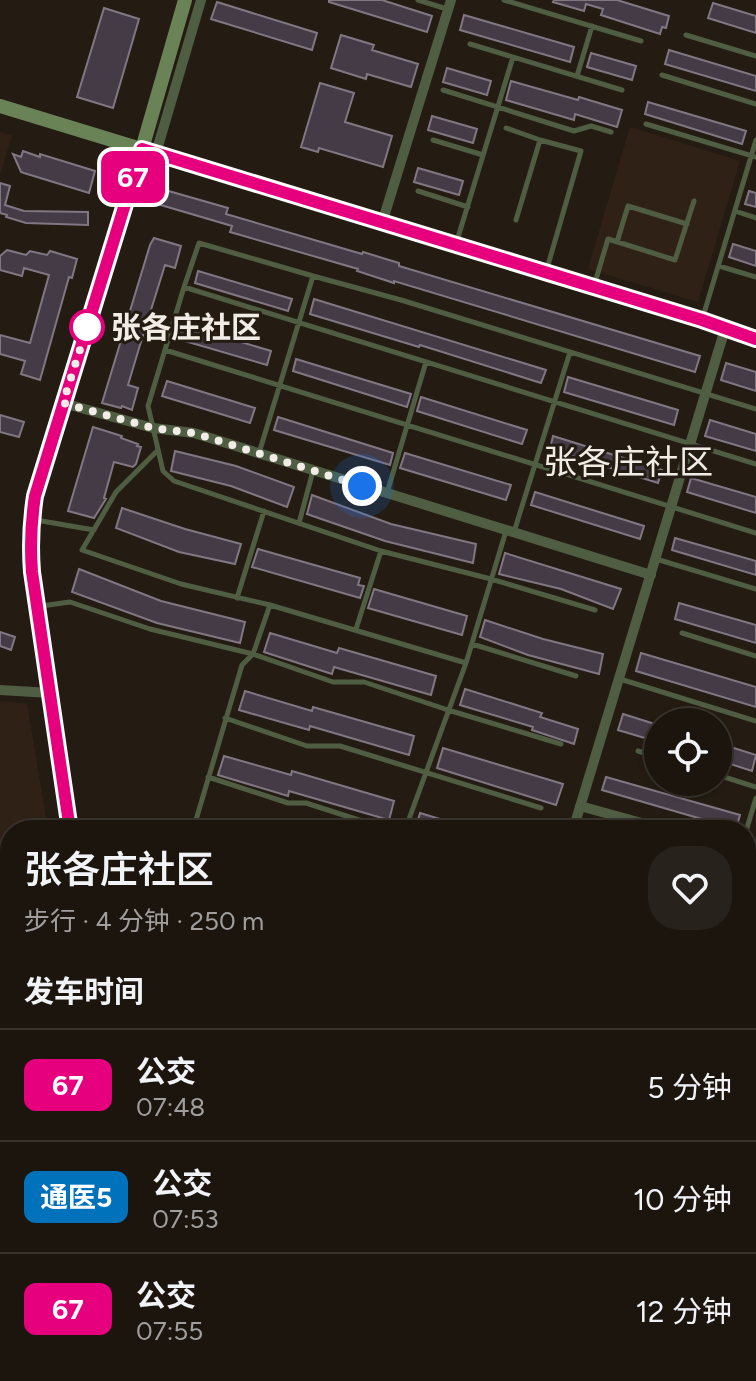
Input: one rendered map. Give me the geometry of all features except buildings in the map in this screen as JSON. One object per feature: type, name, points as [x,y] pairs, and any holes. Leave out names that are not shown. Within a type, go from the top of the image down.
[{"type":"street","points":[[149,151],[185,0]]},
{"type":"street","points":[[69,820],[37,606],[30,548],[31,520],[35,496],[63,403],[201,0]]},
{"type":"street","points":[[382,223],[450,5]]},
{"type":"street","points":[[0,106],[756,339]]},
{"type":"street","points":[[576,820],[725,329]]},
{"type":"street","points":[[63,403],[153,428],[194,433],[651,575]]},
{"type":"street","points":[[0,690],[50,693]]},
{"type":"street","points":[[580,806],[631,820]]},
{"type":"lane","points":[[418,0],[450,5]]},
{"type":"lane","points":[[504,0],[641,41]]},
{"type":"lane","points":[[577,76],[592,26]]},
{"type":"lane","points":[[686,35],[756,56]]},
{"type":"lane","points":[[470,44],[622,90]]},
{"type":"lane","points":[[456,245],[513,57]]},
{"type":"lane","points":[[662,75],[756,104]]},
{"type":"lane","points":[[443,90],[574,131],[591,126],[611,132]]},
{"type":"lane","points":[[646,124],[754,156]]},
{"type":"lane","points":[[506,128],[581,151],[545,273]]},
{"type":"lane","points":[[433,140],[483,155]]},
{"type":"lane","points":[[516,220],[540,140]]},
{"type":"lane","points":[[702,320],[754,156],[756,140]]},
{"type":"lane","points":[[418,191],[468,207]]},
{"type":"lane","points":[[593,287],[608,239],[675,260],[694,201]]},
{"type":"lane","points":[[617,242],[628,206],[687,224]]},
{"type":"lane","points":[[735,211],[756,218]]},
{"type":"lane","points":[[595,610],[381,551],[174,481],[163,471],[148,406],[199,243],[401,300],[756,409]]},
{"type":"lane","points":[[718,266],[756,277]]},
{"type":"lane","points":[[259,454],[313,276]]},
{"type":"lane","points":[[184,287],[756,464]]},
{"type":"lane","points":[[165,350],[756,533]]},
{"type":"lane","points":[[409,820],[466,663],[491,579],[535,464],[570,352]]},
{"type":"lane","points":[[387,494],[426,362]]},
{"type":"lane","points":[[158,449],[116,492],[82,550],[181,584],[270,605],[466,663]]},
{"type":"lane","points":[[299,523],[313,471]]},
{"type":"lane","points":[[237,598],[264,511]]},
{"type":"lane","points":[[31,520],[94,530]]},
{"type":"lane","points":[[356,629],[381,551]]},
{"type":"lane","points":[[656,559],[756,589]]},
{"type":"lane","points":[[37,606],[70,602],[150,629],[253,654],[333,682],[364,682],[561,744]]},
{"type":"lane","points":[[196,820],[242,665],[253,654],[270,605]]},
{"type":"lane","points":[[682,633],[756,656]]},
{"type":"lane","points":[[472,644],[576,676]]},
{"type":"lane","points":[[620,679],[756,721]]},
{"type":"lane","points":[[225,718],[307,746],[340,746],[541,808]]},
{"type":"lane","points":[[638,751],[644,753]]},
{"type":"lane","points":[[208,777],[288,803],[306,803],[359,820]]},
{"type":"lane","points":[[732,779],[756,787]]},
{"type":"lane","points":[[749,820],[756,798]]},
{"type":"shaded area","points":[[630,127],[740,161],[698,302],[588,269]]},
{"type":"shaded area","points":[[0,132],[12,136],[0,174]]},
{"type":"shaded area","points":[[0,701],[27,704],[46,820],[0,820]]},
{"type":"bus line","name":"67","points":[[69,820],[32,572],[31,520],[35,496],[142,149],[756,339]]},
{"type":"place","name":"张各庄社区","points":[[87,327]]},
{"type":"district","name":"张各庄社区","points":[[628,462]]},
{"type":"route","points":[[87,327],[90,318],[63,403],[153,428],[194,433],[362,486]]}]
